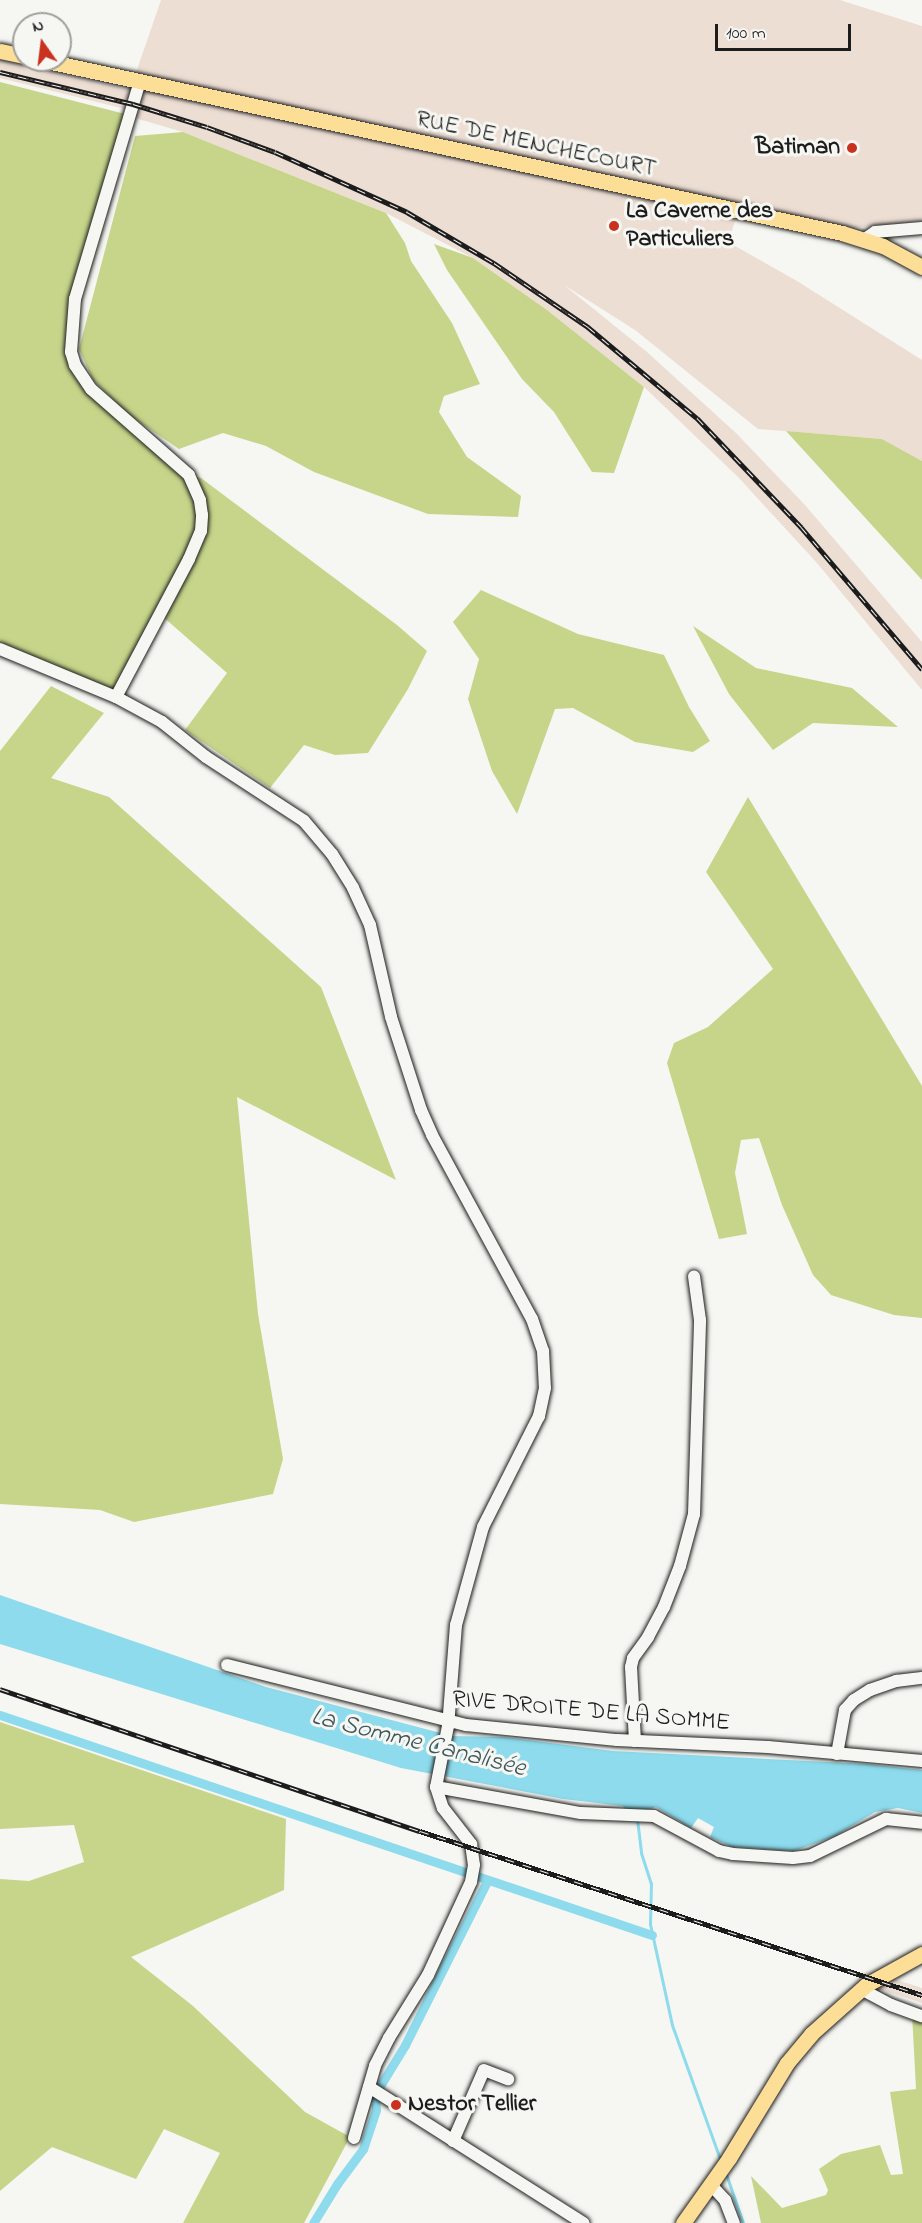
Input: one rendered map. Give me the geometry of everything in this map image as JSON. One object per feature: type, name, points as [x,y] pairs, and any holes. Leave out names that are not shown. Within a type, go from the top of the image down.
[{"type":"main road","name":"RUE DE MENCHECOURT","points":[[72,67],[865,239],[922,267]]},
{"type":"main road","points":[[683,2223],[715,2180],[794,2054],[821,2024],[861,1989],[922,1954]]},
{"type":"street","points":[[117,698],[189,560],[201,531],[202,515],[200,500],[189,475],[91,389],[75,365],[71,352],[75,299],[138,81]]},
{"type":"street","points":[[865,239],[875,232],[922,228]]},
{"type":"street","points":[[881,246],[884,238],[895,230]]},
{"type":"street","points":[[0,648],[117,698],[162,722],[206,757],[304,821],[332,854],[353,888],[370,925],[394,1026],[421,1110],[538,1332],[545,1368],[542,1404],[531,1435],[483,1527],[465,1587],[456,1625],[448,1724],[436,1784],[443,1808],[471,1844],[474,1869],[471,1882],[428,1976],[389,2038],[369,2087],[354,2138]]},
{"type":"street","points":[[635,1741],[631,1666],[633,1658],[648,1637],[664,1607],[680,1566],[694,1514],[700,1320],[694,1276]]},
{"type":"street","name":"RIVE DROITE DE LA SOMME","points":[[227,1665],[448,1724],[635,1741],[768,1747],[922,1761]]},
{"type":"street","points":[[837,1754],[845,1710],[854,1700],[870,1690],[896,1681],[922,1678]]},
{"type":"street","points":[[436,1784],[581,1813],[654,1816],[719,1851],[733,1854],[793,1858],[821,1852],[886,1819],[922,1822]]},
{"type":"street","points":[[861,1989],[891,2005],[922,2016]]},
{"type":"street","points":[[453,2141],[484,2070],[508,2079]]},
{"type":"street","points":[[369,2087],[583,2223]]},
{"type":"street","points":[[715,2180],[734,2223]]},
{"type":"shaded area","points":[[161,0],[840,0],[922,26],[922,221],[851,228],[735,221],[728,242],[797,281],[922,360],[922,461],[882,439],[758,429],[635,330],[564,285],[647,352],[736,433],[805,505],[922,642],[922,690],[817,563],[738,477],[644,387],[547,310],[473,258],[386,213],[183,132],[135,118],[142,95],[131,90],[125,109],[0,78],[0,59],[12,62],[12,72],[55,72],[130,90]]},
{"type":"shaded area","points":[[891,1978],[922,1988],[922,2003],[876,1988]]},
{"type":"green space","points":[[0,82],[129,115],[80,282],[75,365],[189,475],[201,478],[397,625],[427,651],[408,689],[368,753],[335,755],[304,745],[270,788],[185,730],[227,673],[161,615],[116,697],[0,649]]},
{"type":"green space","points":[[183,132],[386,213],[405,243],[411,261],[452,323],[480,384],[444,396],[439,412],[467,457],[521,496],[518,517],[428,514],[314,472],[266,446],[223,433],[179,449],[129,415],[93,380],[79,349],[135,136]]},
{"type":"green space","points":[[434,244],[473,258],[547,310],[644,387],[614,473],[592,472],[554,412],[522,379],[447,270]]},
{"type":"green space","points":[[786,431],[882,439],[922,461],[922,580]]},
{"type":"green space","points":[[481,590],[578,634],[664,655],[689,707],[710,741],[693,752],[635,742],[573,708],[555,709],[517,814],[492,771],[468,699],[479,659],[453,622]]},
{"type":"green space","points":[[693,626],[756,668],[852,688],[898,727],[813,723],[773,750],[729,694]]},
{"type":"green space","points":[[51,686],[104,713],[51,778],[109,797],[321,987],[396,1180],[237,1097],[258,1314],[283,1459],[273,1494],[134,1522],[100,1510],[0,1504],[0,751]]},
{"type":"green space","points":[[748,797],[922,1086],[922,1318],[894,1315],[831,1295],[813,1275],[782,1205],[759,1138],[741,1140],[735,1173],[747,1234],[719,1239],[667,1063],[674,1043],[708,1027],[773,969],[706,872]]},
{"type":"green space","points":[[0,1722],[286,1819],[284,1890],[131,1957],[193,2006],[305,2112],[350,2137],[304,2223],[183,2223],[220,2153],[164,2129],[136,2179],[52,2147],[0,2191],[0,1879],[29,1881],[84,1862],[74,1825],[0,1829]]},
{"type":"green space","points":[[912,2013],[922,2016],[922,2223],[761,2223],[751,2176],[782,2208],[826,2195],[828,2190],[819,2169],[841,2154],[880,2145],[891,2175],[903,2174],[890,2092],[916,2089]]},
{"type":"water","name":"La Somme Canalisée","points":[[0,1595],[266,1687],[452,1736],[504,1737],[613,1751],[867,1764],[922,1770],[922,1813],[898,1808],[875,1812],[835,1836],[794,1851],[732,1847],[710,1837],[714,1827],[698,1818],[691,1828],[656,1807],[644,1811],[625,1810],[623,1806],[563,1799],[401,1768],[0,1644]]},
{"type":"waterway","points":[[0,1715],[652,1935]]},
{"type":"waterway","points":[[637,1819],[641,1853],[651,1883],[650,1924],[672,2025],[721,2162]]},
{"type":"waterway","points":[[380,2086],[405,2045],[487,1881]]},
{"type":"waterway","points":[[313,2223],[337,2184],[363,2149],[376,2110],[375,2098]]},
{"type":"waterway","points":[[725,2171],[743,2223]]},
{"type":"railway","points":[[0,72],[133,104],[207,127],[275,152],[407,212],[494,263],[588,327],[697,418],[801,527],[922,669]]},
{"type":"railway","points":[[0,1689],[420,1831],[922,1995]]},
{"type":"place","name":"Batiman","points":[[852,148]]},
{"type":"place","name":"La Caverne des Particuliers","points":[[614,226]]},
{"type":"place","name":"Nestor Tellier","points":[[396,2105]]}]
